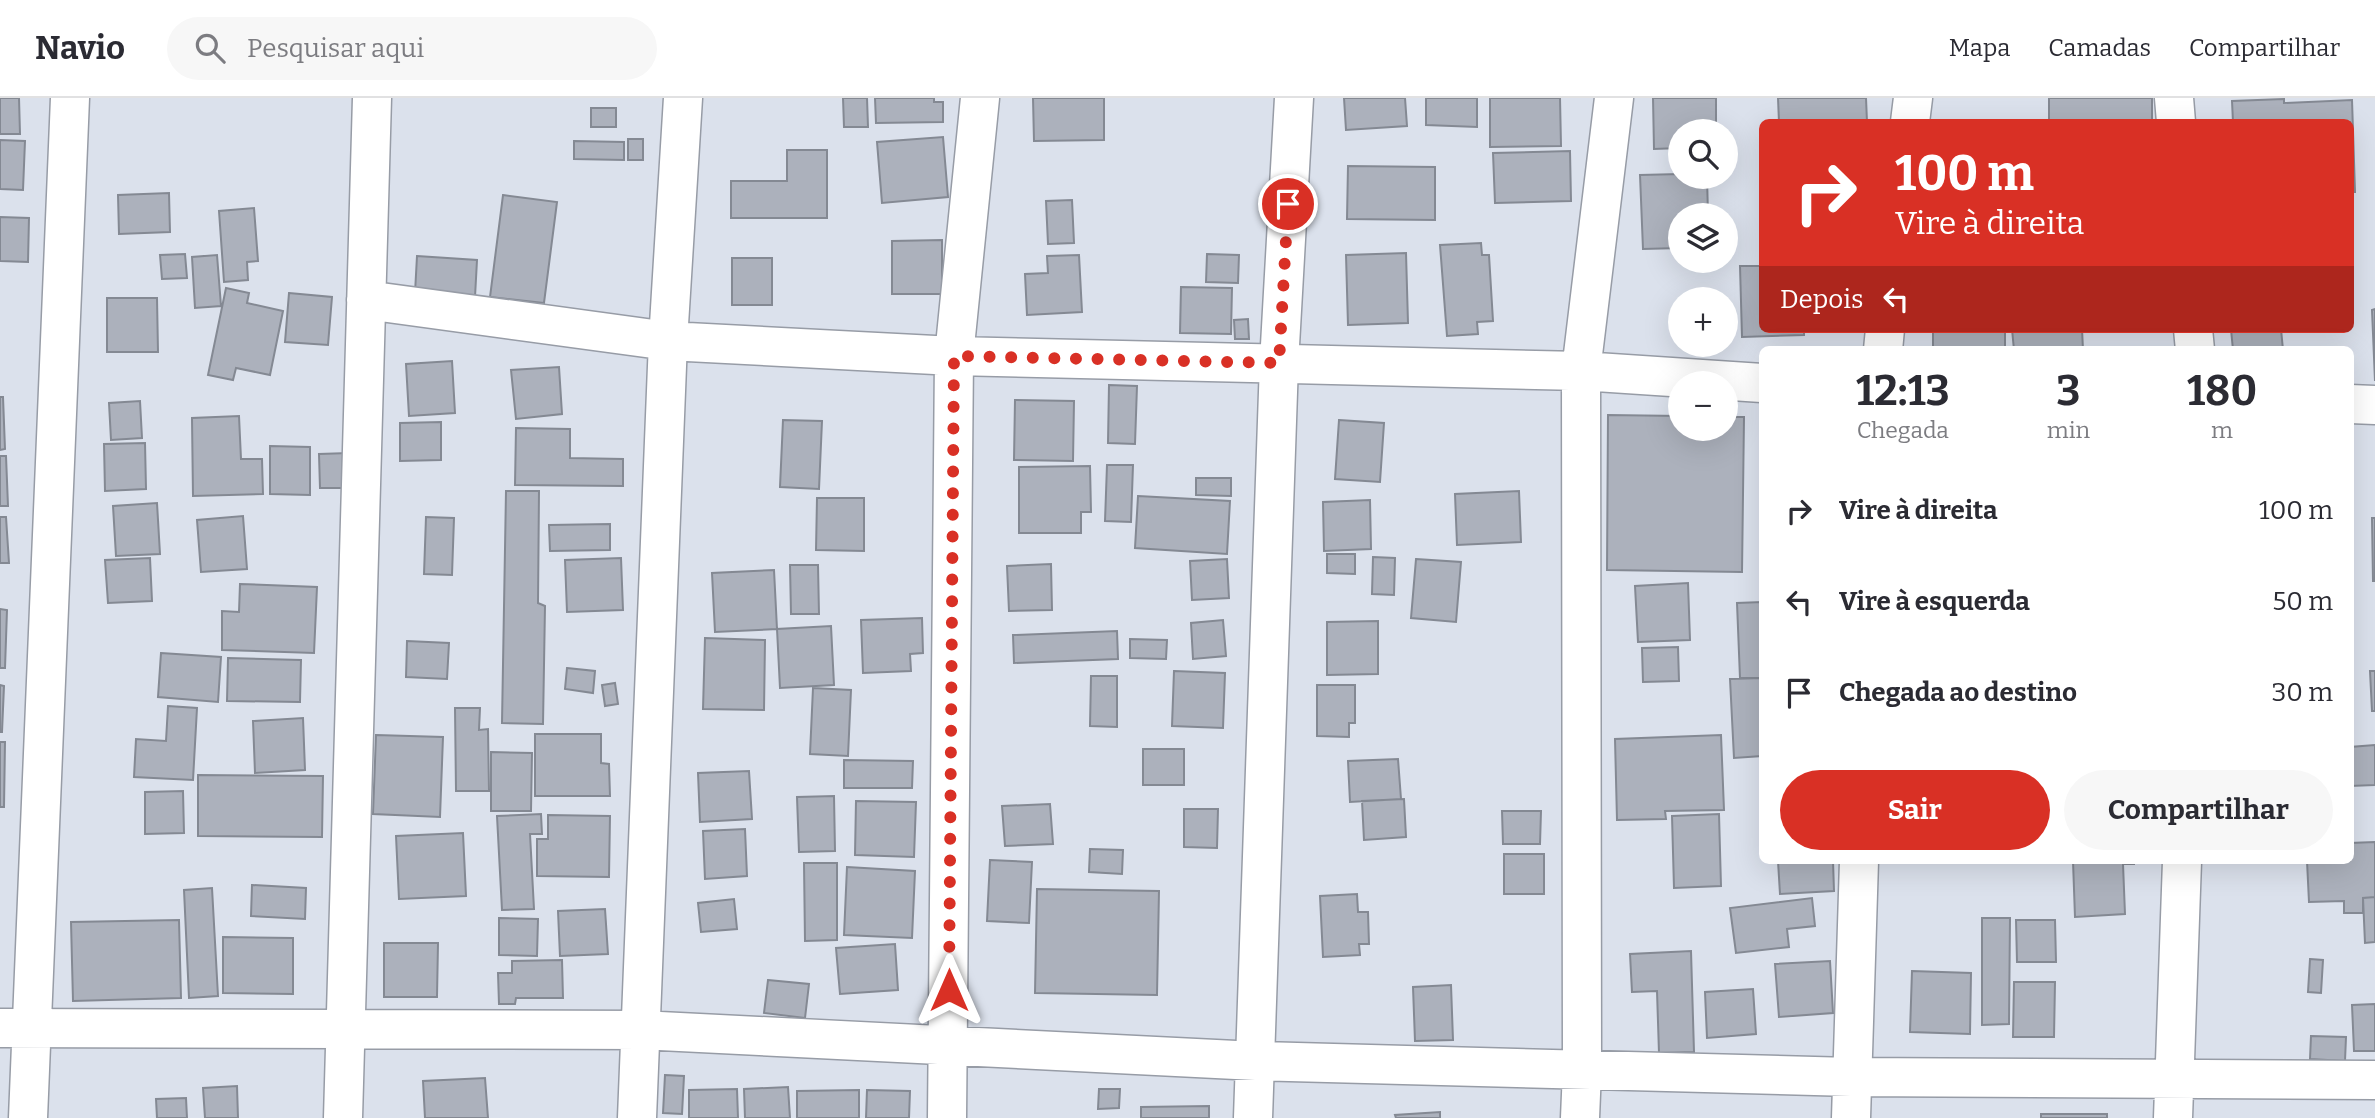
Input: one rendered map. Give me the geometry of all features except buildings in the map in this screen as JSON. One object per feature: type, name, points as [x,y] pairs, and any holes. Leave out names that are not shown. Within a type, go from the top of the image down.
[{"type":"street","points":[[28,1118],[16,1028],[70,98]]},
{"type":"street","points":[[343,1118],[372,98]]},
{"type":"street","points":[[637,1118],[668,341],[683,98]]},
{"type":"street","points":[[947,1118],[954,356],[980,98]]},
{"type":"street","points":[[1253,1118],[1279,363],[1294,98]]},
{"type":"street","points":[[1580,1118],[1581,370],[1614,98]]},
{"type":"street","points":[[1910,119],[1913,98]]},
{"type":"street","points":[[2174,98],[2176,119]]},
{"type":"street","points":[[366,300],[668,341],[954,356],[1581,370],[1759,383]]},
{"type":"street","points":[[2354,404],[2375,405]]},
{"type":"street","points":[[1851,1118],[1859,864]]},
{"type":"street","points":[[2173,1118],[2182,864]]},
{"type":"street","points":[[16,1028],[640,1030],[1256,1061],[1851,1077],[2375,1080]]},
{"type":"route","points":[[949,990],[954,356],[1279,363],[1288,204]]}]
